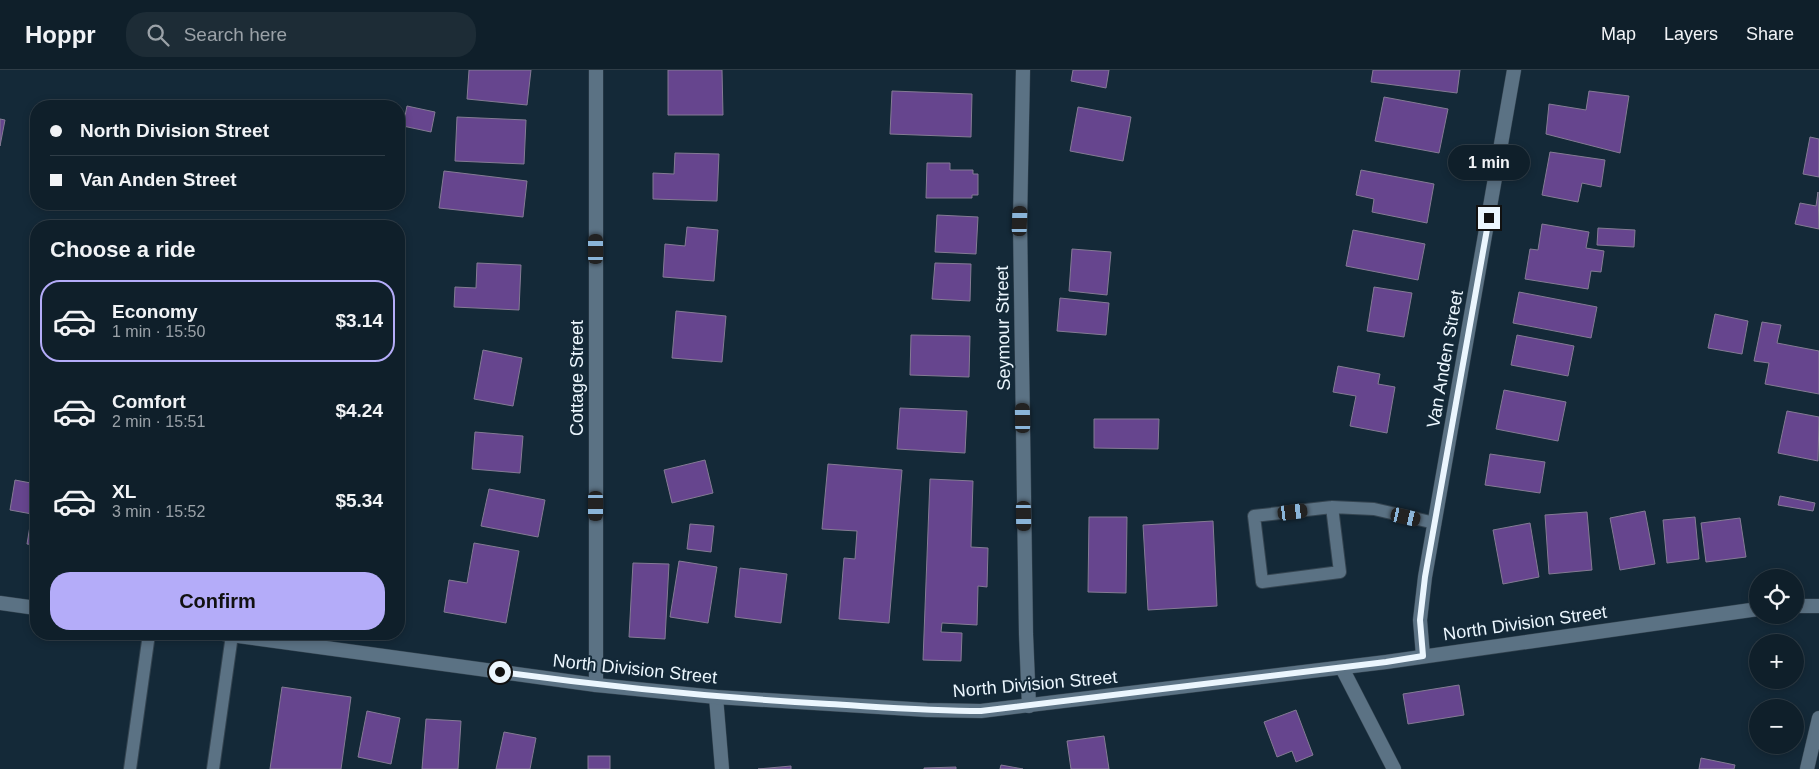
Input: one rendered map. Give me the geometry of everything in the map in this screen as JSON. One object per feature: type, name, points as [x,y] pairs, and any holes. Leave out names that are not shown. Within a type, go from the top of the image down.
[{"type":"street","name":"Cottage Street","points":[[596,70],[596,685]]},
{"type":"street","name":"Seymour Street","points":[[1023,70],[1020,221],[1026,634],[1030,706]]},
{"type":"street","name":"Van Anden Street","points":[[1423,656],[1420,620],[1425,577],[1514,70]]},
{"type":"street","points":[[0,603],[30,607]]},
{"type":"street","points":[[1804,606],[1819,606]]},
{"type":"street","name":"North Division Street","points":[[271,640],[596,685],[716,697],[928,710],[981,711],[1342,668],[1749,610]]},
{"type":"street","points":[[1342,668],[1394,769]]},
{"type":"street","points":[[716,697],[722,769]]},
{"type":"street","points":[[1807,769],[1819,718]]},
{"type":"lane","points":[[1332,507],[1340,572],[1262,582],[1254,516],[1332,507],[1374,509],[1434,524]]},
{"type":"lane","points":[[130,769],[148,640]]},
{"type":"lane","points":[[213,769],[227,640]]},
{"type":"building","points":[[469,70],[531,70],[527,105],[467,99]]},
{"type":"building","points":[[668,70],[722,70],[723,115],[668,115]]},
{"type":"building","points":[[1073,70],[1109,70],[1106,88],[1071,81]]},
{"type":"building","points":[[1373,70],[1460,70],[1457,93],[1371,82]]},
{"type":"building","points":[[892,91],[972,94],[971,137],[890,134]]},
{"type":"building","points":[[1589,91],[1629,96],[1620,153],[1546,134],[1549,104],[1586,110]]},
{"type":"building","points":[[1384,97],[1448,109],[1439,153],[1375,141]]},
{"type":"building","points":[[407,106],[435,112],[431,132],[405,126]]},
{"type":"building","points":[[1078,107],[1131,117],[1123,161],[1070,151]]},
{"type":"building","points":[[457,117],[526,120],[524,164],[455,161]]},
{"type":"building","points":[[0,119],[5,120],[0,146]]},
{"type":"building","points":[[1810,137],[1819,139],[1819,177],[1803,174]]},
{"type":"building","points":[[1550,152],[1605,160],[1601,187],[1582,183],[1578,202],[1542,195]]},
{"type":"building","points":[[675,153],[719,154],[717,201],[653,199],[653,173],[674,174]]},
{"type":"building","points":[[927,163],[950,163],[950,170],[973,170],[973,174],[978,174],[978,195],[972,195],[972,198],[926,198]]},
{"type":"building","points":[[1361,170],[1434,184],[1427,223],[1372,212],[1374,199],[1356,195]]},
{"type":"building","points":[[444,171],[527,181],[523,217],[439,208]]},
{"type":"building","points":[[1818,192],[1819,229],[1795,224],[1800,203],[1816,206]]},
{"type":"building","points":[[937,215],[978,217],[976,254],[935,252]]},
{"type":"building","points":[[1542,224],[1589,232],[1586,248],[1604,251],[1601,272],[1591,271],[1588,289],[1525,279],[1530,249],[1538,250]]},
{"type":"building","points":[[687,227],[718,230],[714,281],[663,277],[665,244],[685,246]]},
{"type":"building","points":[[1598,228],[1635,230],[1634,247],[1597,245]]},
{"type":"building","points":[[1353,230],[1425,244],[1418,280],[1346,266]]},
{"type":"building","points":[[1072,249],[1111,252],[1107,295],[1069,291]]},
{"type":"building","points":[[477,263],[521,265],[519,310],[454,307],[455,287],[476,288]]},
{"type":"building","points":[[935,263],[971,264],[970,301],[932,299]]},
{"type":"building","points":[[1374,287],[1412,293],[1404,337],[1367,331]]},
{"type":"building","points":[[1519,292],[1597,307],[1591,338],[1513,323]]},
{"type":"building","points":[[1060,298],[1109,303],[1106,335],[1057,331]]},
{"type":"building","points":[[676,311],[726,316],[722,362],[672,358]]},
{"type":"building","points":[[1715,314],[1748,321],[1742,354],[1708,348]]},
{"type":"building","points":[[1762,322],[1781,325],[1777,343],[1819,351],[1819,394],[1765,384],[1769,363],[1754,361]]},
{"type":"building","points":[[911,335],[970,336],[969,377],[910,375]]},
{"type":"building","points":[[1517,335],[1574,346],[1568,376],[1511,365]]},
{"type":"building","points":[[483,350],[522,358],[513,406],[474,399]]},
{"type":"building","points":[[1338,366],[1380,374],[1378,384],[1395,387],[1387,433],[1350,426],[1356,396],[1333,392]]},
{"type":"building","points":[[1504,390],[1566,402],[1558,441],[1496,429]]},
{"type":"building","points":[[900,408],[967,411],[965,453],[897,449]]},
{"type":"building","points":[[1787,411],[1819,417],[1818,461],[1778,453]]},
{"type":"building","points":[[1094,419],[1159,419],[1158,449],[1094,448]]},
{"type":"building","points":[[475,432],[523,436],[520,473],[472,469]]},
{"type":"building","points":[[1490,454],[1545,462],[1540,493],[1485,485]]},
{"type":"building","points":[[705,460],[713,493],[672,503],[664,470]]},
{"type":"building","points":[[828,464],[902,470],[889,623],[839,619],[844,558],[855,559],[857,531],[822,529]]},
{"type":"building","points":[[930,479],[973,481],[971,547],[988,548],[987,587],[978,586],[977,625],[942,623],[941,632],[962,633],[961,661],[923,660]]},
{"type":"building","points":[[15,480],[30,483],[30,514],[10,510]]},
{"type":"building","points":[[489,489],[545,500],[538,537],[481,526]]},
{"type":"building","points":[[1780,496],[1815,503],[1813,511],[1778,505]]},
{"type":"building","points":[[1645,511],[1655,564],[1620,570],[1610,518]]},
{"type":"building","points":[[1587,512],[1592,570],[1549,574],[1545,515]]},
{"type":"building","points":[[1089,517],[1127,517],[1126,593],[1088,592]]},
{"type":"building","points":[[1695,517],[1699,559],[1667,563],[1663,520]]},
{"type":"building","points":[[1740,518],[1746,557],[1706,562],[1701,523]]},
{"type":"building","points":[[1213,521],[1217,606],[1148,610],[1143,525]]},
{"type":"building","points":[[1530,523],[1539,577],[1503,584],[1493,530]]},
{"type":"building","points":[[690,524],[714,526],[711,552],[687,549]]},
{"type":"building","points":[[30,526],[30,544],[27,544]]},
{"type":"building","points":[[474,543],[519,551],[506,623],[444,612],[449,580],[467,583]]},
{"type":"building","points":[[679,561],[717,567],[708,623],[670,617]]},
{"type":"building","points":[[633,563],[669,564],[665,639],[629,637]]},
{"type":"building","points":[[740,568],[787,574],[781,623],[735,617]]},
{"type":"building","points":[[1459,685],[1464,715],[1408,724],[1403,694]]},
{"type":"building","points":[[282,687],[351,697],[341,769],[270,769]]},
{"type":"building","points":[[1296,710],[1313,755],[1296,762],[1292,751],[1277,757],[1264,722]]},
{"type":"building","points":[[367,711],[400,718],[391,764],[358,757]]},
{"type":"building","points":[[426,719],[461,721],[458,769],[422,769]]},
{"type":"building","points":[[504,732],[536,738],[530,769],[496,769]]},
{"type":"building","points":[[1104,736],[1109,769],[1071,769],[1067,741]]},
{"type":"building","points":[[588,756],[610,756],[610,769],[588,769]]},
{"type":"building","points":[[1701,758],[1735,765],[1734,769],[1699,769]]},
{"type":"building","points":[[1001,765],[1023,769],[1000,769]]},
{"type":"building","points":[[791,766],[791,769],[758,769]]},
{"type":"building","points":[[956,767],[956,769],[924,769],[924,768]]},
{"type":"route","points":[[500,672],[596,685],[716,697],[928,710],[981,711],[1423,656],[1420,620],[1425,577],[1489,218]]}]
